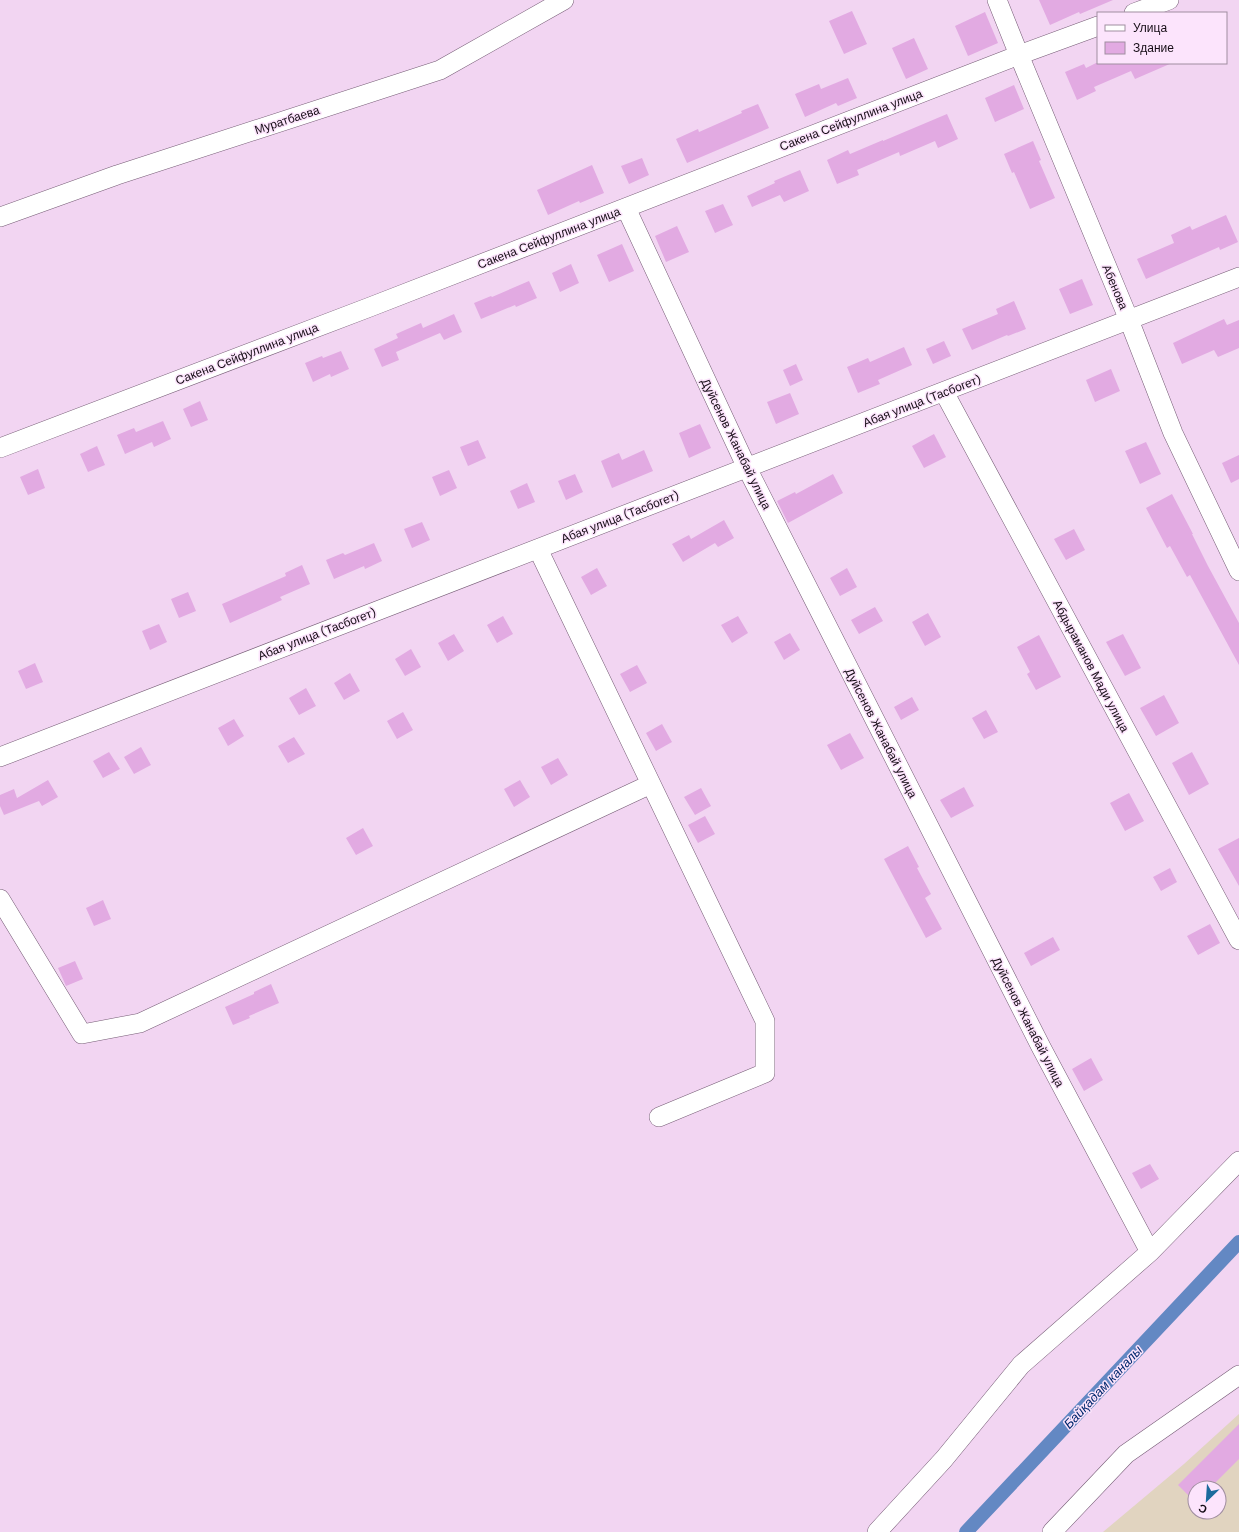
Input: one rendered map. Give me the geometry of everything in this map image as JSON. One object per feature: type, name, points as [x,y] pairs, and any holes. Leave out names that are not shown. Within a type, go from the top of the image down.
[{"type":"street","name":"Муратбаева","points":[[0,216],[117,175],[440,70],[564,0]]},
{"type":"street","name":"Абенова","points":[[998,0],[1019,55],[1129,320],[1173,433],[1239,571]]},
{"type":"street","points":[[1137,12],[1169,0]]},
{"type":"street","name":"Сакена Сейфуллина улица","points":[[0,448],[370,307],[1019,55],[1097,26]]},
{"type":"street","name":"Дуйсенов Жанабай улица","points":[[626,208],[747,468],[1041,1047],[1150,1252]]},
{"type":"street","name":"Абая улица (Тасбогет)","points":[[0,757],[1239,277]]},
{"type":"street","name":"Абдыраманов Мади улица","points":[[944,392],[1239,940]]},
{"type":"street","points":[[538,549],[765,1020],[765,1073],[659,1117]]},
{"type":"street","points":[[0,899],[82,1034],[140,1023],[651,784]]},
{"type":"street","points":[[877,1532],[944,1459],[1021,1365],[1150,1252],[1239,1161]]},
{"type":"street","points":[[1052,1532],[1126,1454],[1239,1375]]},
{"type":"shaded area","points":[[1239,1414],[1239,1532],[1103,1532],[1184,1464]]},
{"type":"building","points":[[1039,0],[1113,0],[1080,14],[1079,12],[1050,25]]},
{"type":"building","points":[[852,11],[867,44],[844,54],[829,21]]},
{"type":"building","points":[[985,12],[998,43],[968,56],[955,26]]},
{"type":"building","points":[[914,38],[928,69],[906,79],[892,48]]},
{"type":"building","points":[[1096,63],[1170,64],[1135,79],[1131,71],[1094,87],[1096,91],[1077,100],[1065,72],[1084,64],[1086,68]]},
{"type":"building","points":[[848,78],[857,98],[838,106],[836,103],[805,117],[795,94],[819,84],[821,89]]},
{"type":"building","points":[[1014,85],[1024,109],[995,122],[985,98]]},
{"type":"building","points":[[758,104],[769,128],[687,163],[676,139],[698,129],[699,132],[742,113],[741,111]]},
{"type":"building","points":[[947,114],[958,139],[938,148],[935,141],[900,156],[899,152],[857,170],[859,175],[837,184],[827,160],[848,150],[850,154]]},
{"type":"building","points":[[1033,141],[1041,160],[1039,161],[1055,198],[1030,209],[1014,172],[1012,173],[1004,154]]},
{"type":"building","points":[[642,158],[649,175],[629,184],[621,166]]},
{"type":"building","points":[[592,165],[604,193],[580,203],[579,201],[548,215],[537,190]]},
{"type":"building","points":[[800,170],[809,191],[784,202],[780,195],[752,207],[747,196],[775,183],[774,181]]},
{"type":"building","points":[[723,204],[733,225],[715,233],[705,211]]},
{"type":"building","points":[[1226,215],[1238,242],[1220,250],[1219,247],[1146,279],[1137,259],[1174,243],[1171,235],[1190,226],[1192,230]]},
{"type":"building","points":[[677,226],[689,252],[666,262],[655,236]]},
{"type":"building","points":[[622,244],[634,271],[609,282],[597,255]]},
{"type":"building","points":[[571,264],[579,283],[560,292],[552,273]]},
{"type":"building","points":[[1082,279],[1093,305],[1070,314],[1059,289]]},
{"type":"building","points":[[529,281],[537,298],[481,319],[474,303]]},
{"type":"building","points":[[1014,301],[1026,329],[1008,336],[1007,335],[972,350],[962,329],[998,314],[996,309]]},
{"type":"building","points":[[454,314],[462,332],[444,340],[440,333],[396,352],[399,360],[382,367],[374,349],[398,338],[396,334],[421,323],[423,328]]},
{"type":"building","points":[[1224,319],[1227,325],[1239,320],[1239,348],[1218,357],[1214,350],[1182,364],[1173,343]]},
{"type":"building","points":[[944,341],[951,356],[933,364],[926,349]]},
{"type":"building","points":[[904,347],[912,365],[878,380],[880,384],[858,393],[847,367],[868,358],[870,362]]},
{"type":"building","points":[[341,351],[349,369],[331,377],[330,374],[313,382],[305,363],[322,356],[323,358]]},
{"type":"building","points":[[796,364],[803,380],[790,386],[783,370]]},
{"type":"building","points":[[1111,369],[1120,391],[1095,402],[1086,380]]},
{"type":"building","points":[[790,393],[799,414],[776,424],[767,402]]},
{"type":"building","points":[[200,401],[208,420],[191,427],[183,409]]},
{"type":"building","points":[[163,421],[171,439],[154,447],[152,442],[125,454],[117,435],[134,428],[136,432]]},
{"type":"building","points":[[700,424],[711,448],[689,458],[679,433]]},
{"type":"building","points":[[934,434],[946,457],[924,468],[912,446]]},
{"type":"building","points":[[478,440],[486,458],[468,466],[460,447]]},
{"type":"building","points":[[1146,442],[1161,474],[1140,484],[1125,451]]},
{"type":"building","points":[[97,446],[105,465],[88,472],[80,454]]},
{"type":"building","points":[[644,450],[653,471],[612,488],[601,461],[619,453],[622,460]]},
{"type":"building","points":[[1239,455],[1239,479],[1231,483],[1222,463]]},
{"type":"building","points":[[38,469],[45,488],[28,495],[20,477]]},
{"type":"building","points":[[449,470],[457,488],[440,496],[432,477]]},
{"type":"building","points":[[575,474],[583,492],[566,500],[558,481]]},
{"type":"building","points":[[833,474],[843,493],[788,523],[777,501],[795,492],[796,494]]},
{"type":"building","points":[[527,483],[535,502],[518,509],[510,491]]},
{"type":"building","points":[[1172,494],[1208,566],[1239,623],[1239,665],[1190,575],[1187,577],[1170,546],[1167,548],[1146,508]]},
{"type":"building","points":[[724,520],[734,538],[718,547],[715,543],[683,562],[672,544],[689,535],[691,539]]},
{"type":"building","points":[[422,522],[430,540],[412,548],[404,529]]},
{"type":"building","points":[[1074,529],[1085,550],[1066,560],[1054,539]]},
{"type":"building","points":[[374,543],[382,561],[365,569],[364,566],[334,579],[326,560],[343,553],[345,555]]},
{"type":"building","points":[[302,565],[310,584],[280,597],[282,600],[230,623],[222,604],[286,576],[285,573]]},
{"type":"building","points":[[597,568],[607,586],[591,595],[581,577]]},
{"type":"building","points":[[847,568],[857,587],[840,596],[830,578]]},
{"type":"building","points":[[188,592],[196,611],[179,618],[171,599]]},
{"type":"building","points":[[875,607],[883,621],[859,634],[851,620]]},
{"type":"building","points":[[928,613],[941,637],[925,646],[912,622]]},
{"type":"building","points":[[503,616],[513,634],[497,643],[487,625]]},
{"type":"building","points":[[738,616],[748,633],[732,643],[721,625]]},
{"type":"building","points":[[159,624],[167,642],[150,650],[142,631]]},
{"type":"building","points":[[790,633],[800,650],[784,660],[774,642]]},
{"type":"building","points":[[454,634],[464,651],[448,661],[438,643]]},
{"type":"building","points":[[1123,634],[1141,668],[1125,676],[1106,642]]},
{"type":"building","points":[[1039,635],[1061,677],[1036,690],[1027,674],[1030,672],[1017,647]]},
{"type":"building","points":[[411,649],[421,667],[405,676],[395,659]]},
{"type":"building","points":[[35,663],[43,682],[26,689],[18,671]]},
{"type":"building","points":[[637,665],[647,683],[630,692],[620,674]]},
{"type":"building","points":[[350,673],[360,691],[344,700],[334,683]]},
{"type":"building","points":[[306,688],[316,706],[299,715],[289,698]]},
{"type":"building","points":[[1164,695],[1179,723],[1156,736],[1140,708]]},
{"type":"building","points":[[912,697],[919,710],[901,720],[894,707]]},
{"type":"building","points":[[986,710],[998,732],[984,739],[972,718]]},
{"type":"building","points":[[403,712],[413,730],[397,739],[387,721]]},
{"type":"building","points":[[234,719],[244,736],[228,746],[218,728]]},
{"type":"building","points":[[662,724],[672,742],[656,751],[646,733]]},
{"type":"building","points":[[850,733],[864,758],[841,770],[827,745]]},
{"type":"building","points":[[294,737],[305,754],[288,763],[278,746]]},
{"type":"building","points":[[141,747],[151,765],[134,774],[124,757]]},
{"type":"building","points":[[109,752],[120,769],[103,778],[93,761]]},
{"type":"building","points":[[1192,752],[1209,784],[1189,795],[1172,763]]},
{"type":"building","points":[[558,758],[568,775],[551,785],[541,767]]},
{"type":"building","points":[[48,780],[58,797],[42,806],[39,801],[4,815],[0,806],[0,795],[14,789],[17,798]]},
{"type":"building","points":[[520,780],[530,797],[514,807],[504,789]]},
{"type":"building","points":[[964,787],[974,806],[951,818],[940,800]]},
{"type":"building","points":[[701,788],[711,806],[695,815],[684,797]]},
{"type":"building","points":[[1129,793],[1144,821],[1125,831],[1110,803]]},
{"type":"building","points":[[705,816],[715,834],[698,843],[688,825]]},
{"type":"building","points":[[363,828],[373,846],[356,855],[346,838]]},
{"type":"building","points":[[1239,838],[1239,886],[1218,849]]},
{"type":"building","points":[[908,846],[919,867],[917,868],[931,894],[925,898],[942,929],[926,938],[884,859]]},
{"type":"building","points":[[1170,868],[1177,882],[1161,891],[1153,877]]},
{"type":"building","points":[[103,900],[111,919],[94,926],[86,908]]},
{"type":"building","points":[[1210,924],[1220,943],[1198,955],[1187,936]]},
{"type":"building","points":[[1053,937],[1060,950],[1031,966],[1024,953]]},
{"type":"building","points":[[75,961],[83,979],[66,986],[58,968]]},
{"type":"building","points":[[271,984],[279,1003],[249,1016],[250,1018],[233,1025],[225,1007],[254,994],[254,992]]},
{"type":"building","points":[[1091,1058],[1103,1080],[1084,1091],[1072,1069]]},
{"type":"building","points":[[1150,1164],[1159,1179],[1141,1189],[1132,1173]]},
{"type":"building","points":[[1239,1424],[1239,1459],[1218,1480],[1187,1480],[1187,1494],[1178,1485]]},
{"type":"waterway","name":"Байқадам каналы","points":[[966,1532],[1239,1242]]}]
